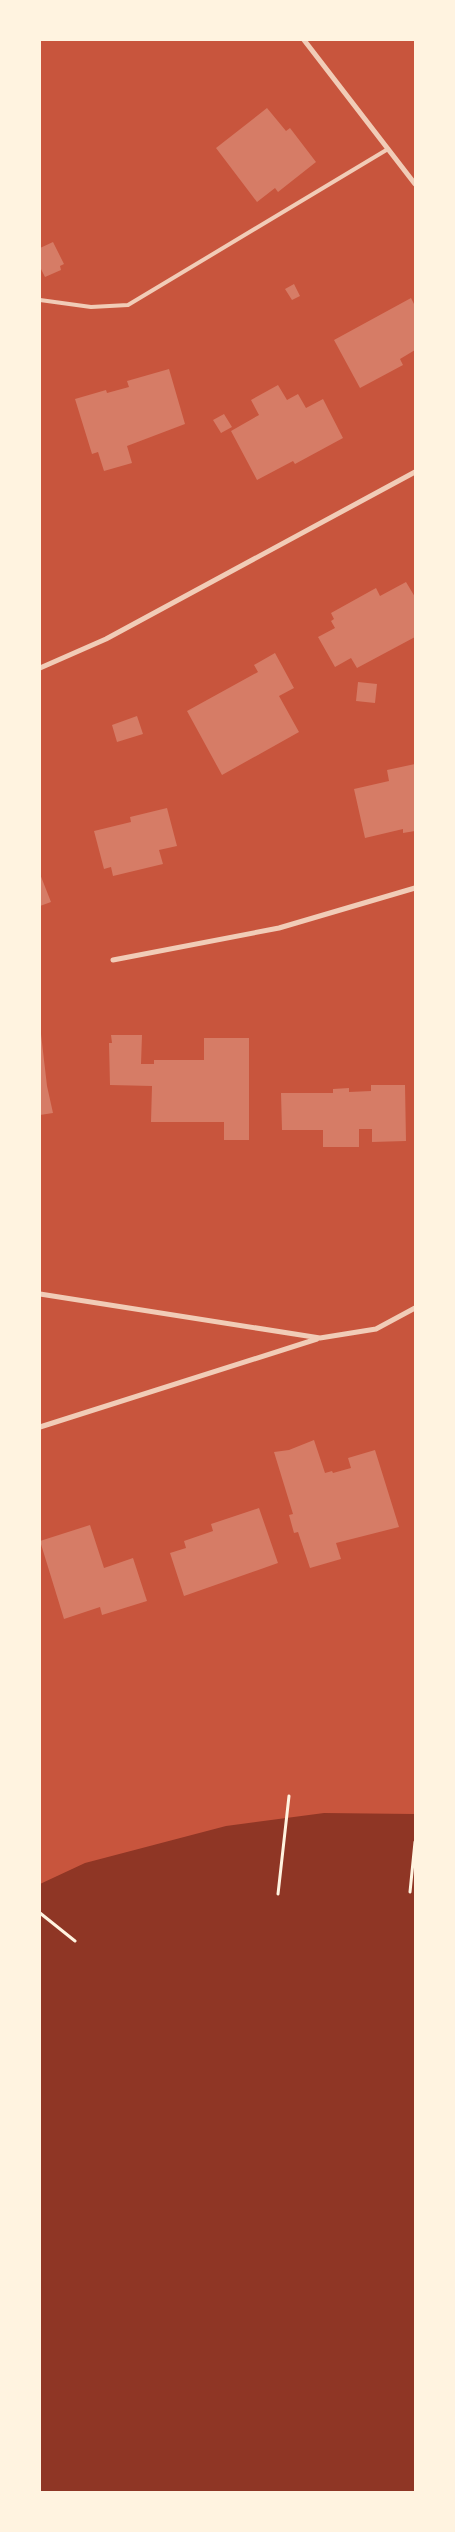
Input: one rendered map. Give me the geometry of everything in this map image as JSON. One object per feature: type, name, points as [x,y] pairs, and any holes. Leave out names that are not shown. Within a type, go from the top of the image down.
[{"type":"street","points":[[304,40],[415,184]]},
{"type":"street","points":[[40,668],[106,639],[415,472]]},
{"type":"street","points":[[113,960],[279,928],[415,888]]},
{"type":"street","points":[[40,1294],[320,1338]]},
{"type":"street","points":[[40,1427],[320,1338],[376,1329],[415,1308]]},
{"type":"lane","points":[[40,300],[92,307],[128,305],[388,149]]},
{"type":"path","points":[[278,1894],[289,1796]]},
{"type":"path","points":[[410,1892],[415,1842]]},
{"type":"path","points":[[40,1913],[75,1941]]},
{"type":"shaded area","points":[[324,1813],[415,1814],[415,2492],[40,2492],[40,1884],[85,1863],[226,1826]]},
{"type":"building","points":[[267,108],[286,131],[290,128],[316,162],[278,192],[275,188],[257,202],[216,148]]},
{"type":"building","points":[[53,242],[64,264],[60,266],[61,270],[45,277],[40,267],[40,248]]},
{"type":"building","points":[[294,284],[300,296],[292,300],[285,289]]},
{"type":"building","points":[[411,298],[415,306],[415,350],[400,359],[403,365],[360,388],[334,340]]},
{"type":"building","points":[[169,369],[185,424],[127,446],[132,463],[104,471],[98,452],[92,454],[75,399],[106,390],[107,393],[129,387],[127,381]]},
{"type":"building","points":[[278,385],[287,400],[298,394],[306,408],[323,399],[343,438],[295,464],[293,461],[257,480],[231,431],[259,415],[251,400]]},
{"type":"building","points":[[224,414],[232,427],[221,433],[213,420]]},
{"type":"building","points":[[406,582],[415,597],[415,637],[357,668],[351,658],[335,667],[318,637],[335,628],[331,621],[334,619],[331,613],[376,588],[380,596]]},
{"type":"building","points":[[275,653],[294,688],[279,696],[299,732],[222,775],[187,711],[258,672],[254,665]]},
{"type":"building","points":[[358,682],[377,684],[375,703],[356,701]]},
{"type":"building","points":[[137,716],[143,734],[117,742],[112,725]]},
{"type":"building","points":[[415,764],[415,831],[403,833],[403,829],[365,838],[354,789],[389,781],[387,770]]},
{"type":"building","points":[[167,808],[177,846],[159,850],[163,864],[113,876],[111,867],[104,869],[94,831],[131,822],[130,817]]},
{"type":"building","points":[[40,874],[51,902],[40,906]]},
{"type":"building","points":[[41,1034],[47,1086],[53,1113],[40,1115]]},
{"type":"building","points":[[111,1035],[142,1035],[141,1064],[154,1064],[154,1060],[204,1060],[204,1038],[249,1038],[249,1140],[224,1140],[224,1122],[151,1122],[152,1086],[110,1085],[109,1043],[112,1043]]},
{"type":"building","points":[[371,1085],[405,1085],[406,1141],[372,1142],[372,1129],[359,1129],[359,1147],[323,1147],[323,1130],[282,1130],[281,1093],[333,1093],[333,1089],[349,1088],[349,1092],[371,1091]]},
{"type":"building","points":[[314,1440],[325,1473],[332,1471],[333,1473],[351,1468],[348,1458],[375,1450],[399,1527],[336,1543],[341,1559],[310,1568],[298,1532],[294,1533],[289,1515],[293,1514],[274,1452],[289,1450]]},
{"type":"building","points":[[259,1508],[278,1563],[184,1596],[170,1553],[186,1548],[184,1541],[213,1531],[211,1524]]},
{"type":"building","points":[[90,1525],[104,1568],[133,1558],[147,1601],[102,1615],[100,1607],[64,1619],[40,1541]]}]
